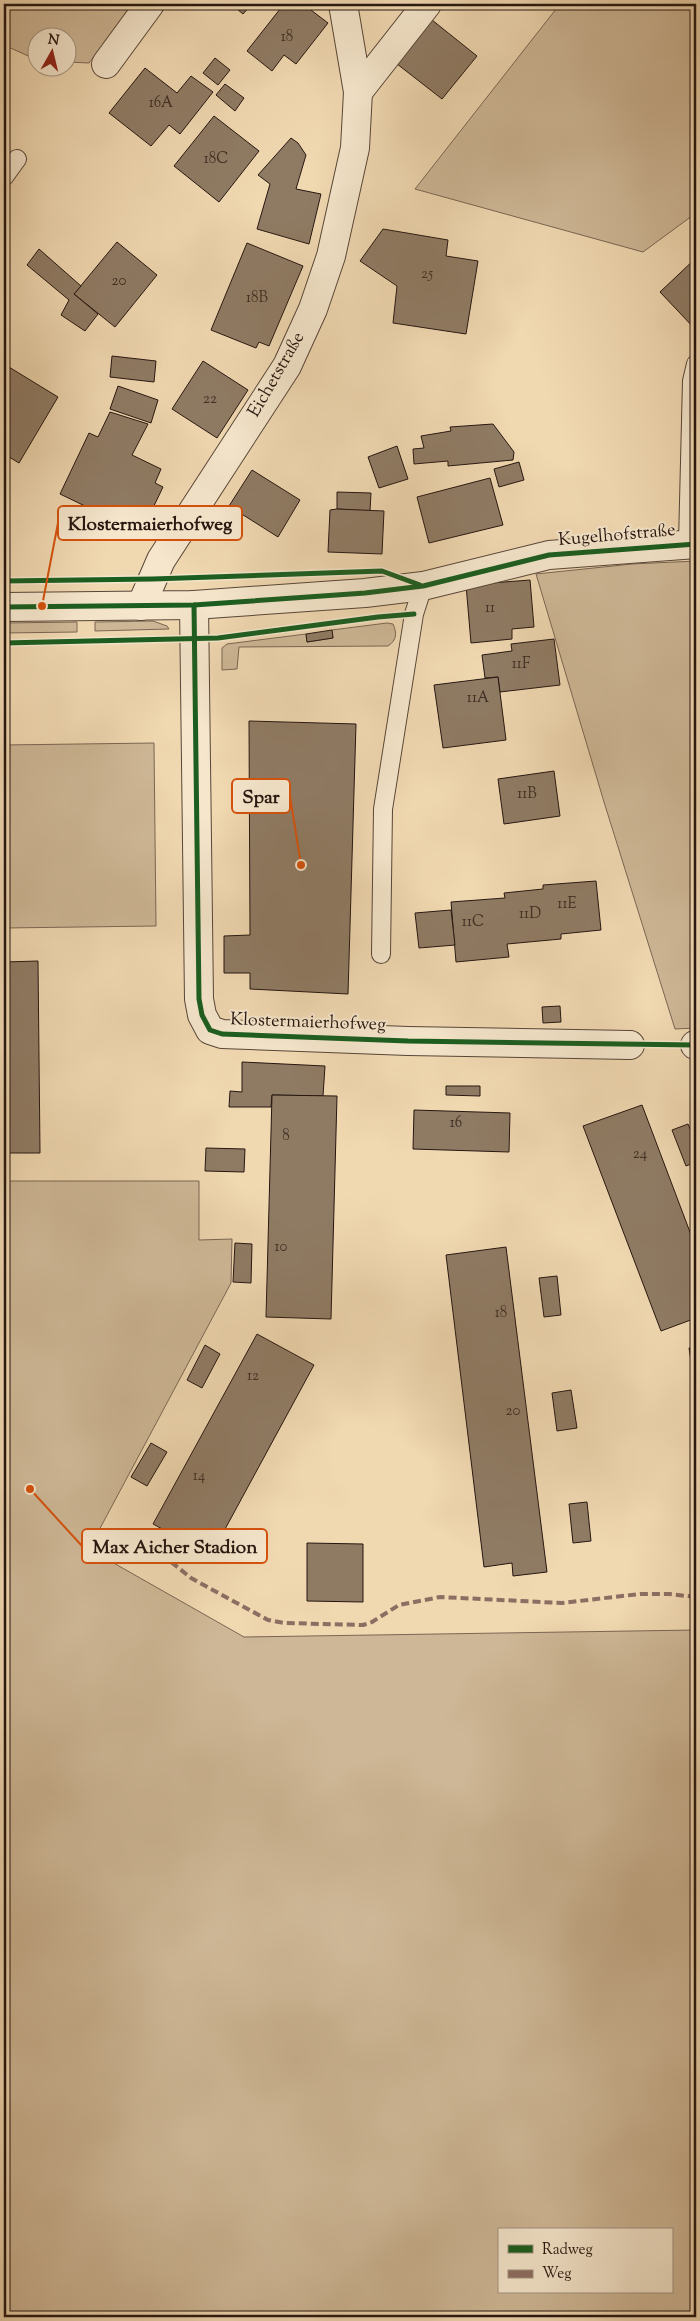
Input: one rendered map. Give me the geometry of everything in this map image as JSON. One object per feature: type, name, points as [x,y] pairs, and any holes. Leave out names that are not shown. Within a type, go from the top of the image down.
[{"type":"street","points":[[106,64],[150,4]]},
{"type":"street","name":"Eichetstraße","points":[[141,606],[161,560],[287,366],[313,309],[331,256],[355,148],[358,92],[343,4]]},
{"type":"street","points":[[358,92],[427,4]]},
{"type":"street","name":"Kugelhofstraße","points":[[4,607],[194,605],[298,599],[422,586],[549,555],[692,544]]},
{"type":"street","name":"Klostermaierhofweg","points":[[194,605],[199,999],[202,1016],[210,1030],[222,1034],[408,1041],[630,1044]]},
{"type":"lane","points":[[4,177],[17,159]]},
{"type":"lane","name":"Kugelhofstraße","points":[[692,544],[692,381],[696,364]]},
{"type":"lane","points":[[381,954],[383,808],[414,614],[422,586]]},
{"type":"shaded area","points":[[4,4],[136,4],[89,63],[78,62],[78,28],[28,28],[28,56],[4,45]]},
{"type":"shaded area","points":[[560,4],[696,4],[696,213],[643,252],[415,189]]},
{"type":"shaded area","points":[[696,561],[696,1028],[675,1029],[604,802],[536,574],[632,564]]},
{"type":"shaded area","points":[[153,621],[167,626],[169,629],[95,631],[95,622]]},
{"type":"shaded area","points":[[77,622],[77,632],[4,633],[4,623]]},
{"type":"shaded area","points":[[387,623],[393,624],[396,633],[395,639],[388,646],[239,647],[237,669],[222,670],[222,648],[227,644],[306,634],[307,642],[333,638],[332,630]]},
{"type":"shaded area","points":[[154,743],[156,926],[4,928],[4,745]]},
{"type":"shaded area","points":[[4,1181],[199,1181],[199,1240],[232,1239],[231,1283],[89,1549],[244,1637],[696,1630],[696,2317],[4,2317]]},
{"type":"building","points":[[231,4],[252,4],[243,14]]},
{"type":"building","points":[[284,4],[303,4],[328,23],[296,64],[284,55],[272,71],[247,51]]},
{"type":"building","points":[[427,16],[477,56],[442,99],[392,60]]},
{"type":"building","points":[[215,58],[230,70],[218,85],[203,73]]},
{"type":"building","points":[[145,68],[177,93],[191,76],[213,92],[180,134],[169,125],[151,146],[109,113]]},
{"type":"building","points":[[225,84],[244,98],[235,111],[216,95]]},
{"type":"building","points":[[214,116],[259,151],[219,202],[174,166]]},
{"type":"building","points":[[291,138],[298,143],[306,155],[296,189],[321,194],[309,244],[257,229],[270,184],[258,175]]},
{"type":"building","points":[[383,229],[448,240],[446,256],[478,261],[466,334],[393,323],[397,286],[360,261]]},
{"type":"building","points":[[117,242],[157,275],[115,327],[74,294]]},
{"type":"building","points":[[247,243],[303,266],[269,346],[259,342],[256,348],[211,330]]},
{"type":"building","points":[[39,249],[81,286],[74,294],[98,314],[85,331],[61,315],[69,300],[27,265]]},
{"type":"building","points":[[696,258],[696,328],[695,329],[660,292]]},
{"type":"building","points":[[112,356],[156,361],[154,382],[110,377]]},
{"type":"building","points":[[203,361],[248,390],[217,438],[172,409]]},
{"type":"building","points":[[4,364],[58,397],[19,463],[4,454]]},
{"type":"building","points":[[118,386],[158,400],[151,423],[110,409]]},
{"type":"building","points":[[110,412],[148,424],[132,455],[161,469],[155,483],[163,487],[141,533],[60,494],[89,433],[98,437]]},
{"type":"building","points":[[493,424],[514,452],[513,460],[448,466],[448,461],[414,464],[413,449],[424,448],[421,436],[451,431],[450,427]]},
{"type":"building","points":[[397,446],[408,479],[379,488],[368,457]]},
{"type":"building","points":[[519,462],[524,480],[499,487],[494,469]]},
{"type":"building","points":[[252,470],[300,500],[278,537],[229,506]]},
{"type":"building","points":[[490,478],[503,525],[429,543],[417,497]]},
{"type":"building","points":[[337,492],[371,493],[370,511],[337,509]]},
{"type":"building","points":[[330,510],[384,511],[382,554],[328,552]]},
{"type":"building","points":[[530,580],[534,627],[512,629],[512,639],[471,643],[466,585]]},
{"type":"building","points":[[332,630],[333,638],[307,642],[306,634]]},
{"type":"building","points":[[554,639],[560,685],[500,692],[498,677],[485,678],[482,655],[512,651],[511,644]]},
{"type":"building","points":[[498,677],[506,740],[443,748],[434,685]]},
{"type":"building","points":[[249,721],[356,724],[348,994],[250,989],[250,973],[224,973],[224,936],[250,935]]},
{"type":"building","points":[[554,771],[560,816],[504,824],[498,779]]},
{"type":"building","points":[[596,881],[601,930],[561,934],[561,939],[507,944],[509,957],[456,962],[451,902],[505,898],[504,893],[543,889],[543,885]]},
{"type":"building","points":[[451,910],[455,945],[419,948],[415,913]]},
{"type":"building","points":[[38,961],[40,1153],[4,1153],[4,962]]},
{"type":"building","points":[[560,1006],[561,1022],[543,1023],[542,1007]]},
{"type":"building","points":[[242,1062],[325,1066],[323,1096],[272,1095],[271,1107],[229,1107],[230,1091],[242,1092]]},
{"type":"building","points":[[446,1086],[480,1086],[480,1096],[446,1095]]},
{"type":"building","points":[[272,1095],[337,1096],[331,1319],[266,1317]]},
{"type":"building","points":[[642,1105],[696,1248],[696,1318],[661,1331],[583,1126]]},
{"type":"building","points":[[414,1110],[510,1113],[509,1152],[413,1149]]},
{"type":"building","points":[[688,1124],[696,1143],[696,1162],[686,1166],[672,1130]]},
{"type":"building","points":[[206,1148],[245,1149],[244,1172],[205,1171]]},
{"type":"building","points":[[235,1243],[252,1244],[251,1283],[233,1282]]},
{"type":"building","points":[[506,1247],[547,1572],[513,1576],[512,1563],[484,1567],[446,1255]]},
{"type":"building","points":[[557,1276],[561,1315],[544,1317],[539,1278]]},
{"type":"building","points":[[257,1334],[314,1365],[211,1555],[153,1524]]},
{"type":"building","points":[[205,1345],[220,1354],[202,1388],[187,1380]]},
{"type":"building","points":[[696,1347],[696,1393],[689,1348]]},
{"type":"building","points":[[571,1390],[577,1428],[557,1431],[552,1393]]},
{"type":"building","points":[[151,1443],[167,1452],[147,1486],[131,1477]]},
{"type":"building","points":[[587,1502],[591,1541],[573,1543],[569,1504]]},
{"type":"building","points":[[307,1543],[363,1544],[363,1602],[307,1601]]},
{"type":"marked path","points":[[134,1532],[191,1578],[268,1620],[284,1623],[363,1625],[372,1622],[399,1605],[440,1597],[562,1603],[640,1594],[669,1594],[696,1597]]},
{"type":"cycle path","points":[[4,607],[194,605],[365,593],[423,586],[549,555],[696,544]]},
{"type":"cycle path","points":[[4,581],[153,579],[382,571],[420,585]]},
{"type":"cycle path","points":[[194,605],[199,999],[202,1015],[210,1030],[222,1034],[408,1041],[695,1045]]},
{"type":"cycle path","points":[[4,643],[218,638],[414,614]]},
{"type":"place","name":"Klostermaierhofweg","points":[[42,606]]},
{"type":"place","name":"Spar","points":[[301,865]]},
{"type":"place","name":"Max Aicher Stadion","points":[[30,1489]]}]
